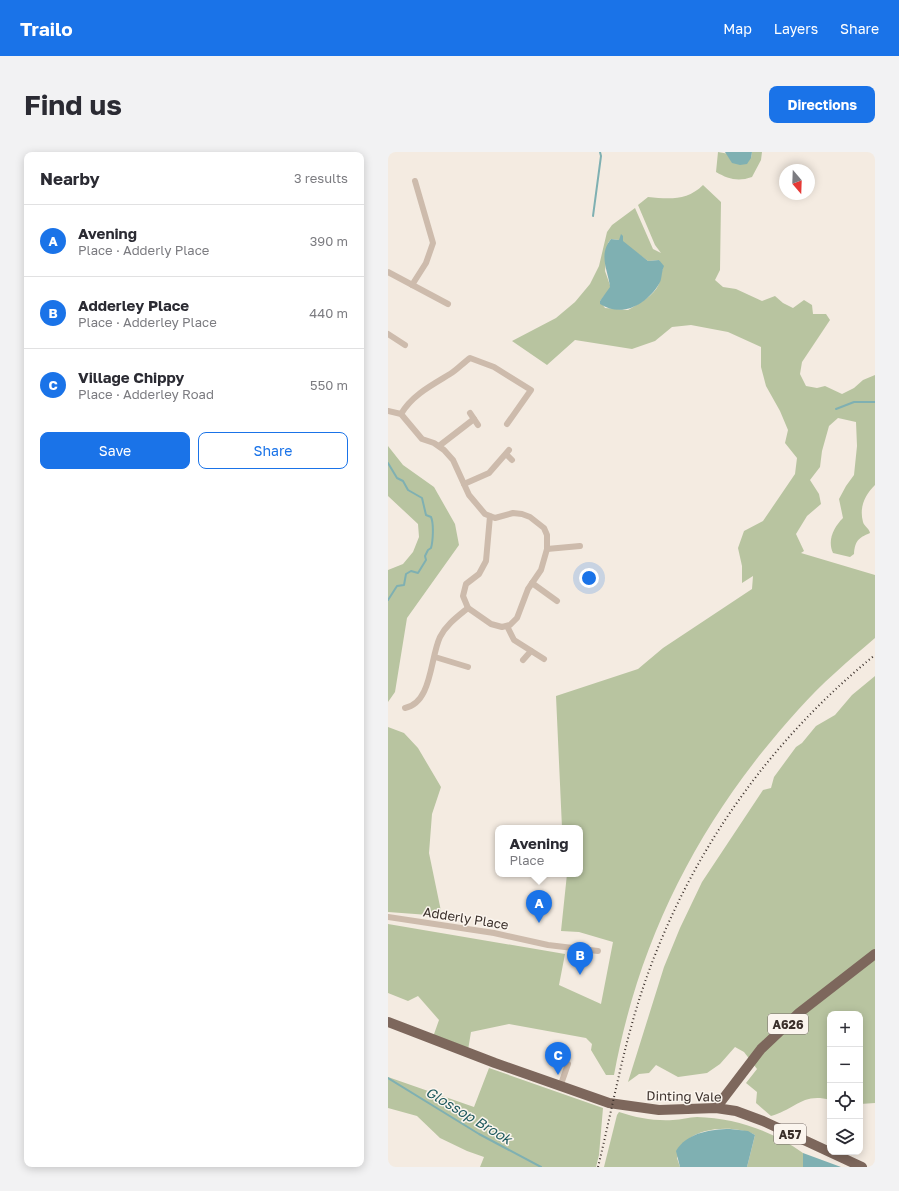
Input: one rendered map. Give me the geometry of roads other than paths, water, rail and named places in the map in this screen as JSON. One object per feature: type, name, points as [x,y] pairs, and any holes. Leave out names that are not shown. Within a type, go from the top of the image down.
[{"type":"main road","name":"A626","points":[[716,1108],[728,1095],[761,1049],[799,1013],[875,954]]},
{"type":"main road","name":"Dinting Vale","points":[[388,1022],[609,1103],[644,1109],[671,1110],[716,1108],[736,1111],[763,1121],[862,1167]]},
{"type":"street","points":[[412,285],[426,263],[433,243],[416,181]]},
{"type":"street","points":[[388,272],[448,304]]},
{"type":"street","points":[[388,334],[405,345]]},
{"type":"street","points":[[401,414],[419,393],[437,380],[451,374],[470,358],[494,367],[531,390],[507,424]]},
{"type":"street","points":[[388,410],[401,414],[422,439],[439,446],[453,460],[468,495],[482,512],[495,518],[513,513],[522,514],[530,517],[544,528],[547,535],[547,549],[541,570],[532,583],[517,618],[506,626],[497,626],[468,608],[463,596],[466,584],[479,574],[486,561],[490,516]]},
{"type":"street","points":[[470,413],[478,425]]},
{"type":"street","points":[[439,446],[474,419]]},
{"type":"street","points":[[464,484],[489,473],[508,452],[512,460]]},
{"type":"street","points":[[547,549],[580,546]]},
{"type":"street","points":[[532,583],[557,601]]},
{"type":"street","points":[[405,708],[413,706],[422,697],[440,637],[447,626],[468,608]]},
{"type":"street","points":[[506,626],[514,640],[544,659]]},
{"type":"street","points":[[523,660],[530,651]]},
{"type":"street","points":[[435,657],[468,667]]},
{"type":"street","name":"Adderly Place","points":[[388,917],[486,932],[563,947],[598,951]]},
{"type":"street","points":[[560,1086],[568,1064]]},
{"type":"water","points":[[725,152],[752,152],[751,158],[747,164],[740,165],[732,163]]},
{"type":"water","points":[[621,234],[623,236],[623,241],[648,261],[659,260],[664,266],[660,282],[647,298],[633,307],[617,310],[600,304],[600,301],[610,287],[604,257],[605,251],[611,239],[619,240]]},
{"type":"water","points":[[730,1129],[748,1131],[755,1135],[747,1167],[680,1167],[676,1151],[686,1140],[692,1136],[707,1131]]},
{"type":"water","points":[[803,1153],[841,1167],[803,1167]]},
{"type":"waterway","points":[[593,216],[601,156],[600,152]]},
{"type":"waterway","points":[[836,409],[854,402],[875,402]]},
{"type":"waterway","points":[[388,463],[397,478],[403,481],[408,490],[422,498],[426,515],[431,517],[433,524],[431,548],[425,556],[426,560],[418,573],[411,571],[406,574],[404,585],[397,586],[388,600]]},
{"type":"waterway","name":"Glossop Brook","points":[[388,1078],[479,1134],[541,1167]]},
{"type":"railway","points":[[598,1167],[625,1051],[645,982],[663,934],[685,889],[737,802],[768,762],[801,724],[837,688],[875,655]]},
{"type":"place","name":"Avening","points":[[539,923]]},
{"type":"place","name":"Adderley Place","points":[[580,975]]},
{"type":"place","name":"Village Chippy","points":[[558,1075]]}]
